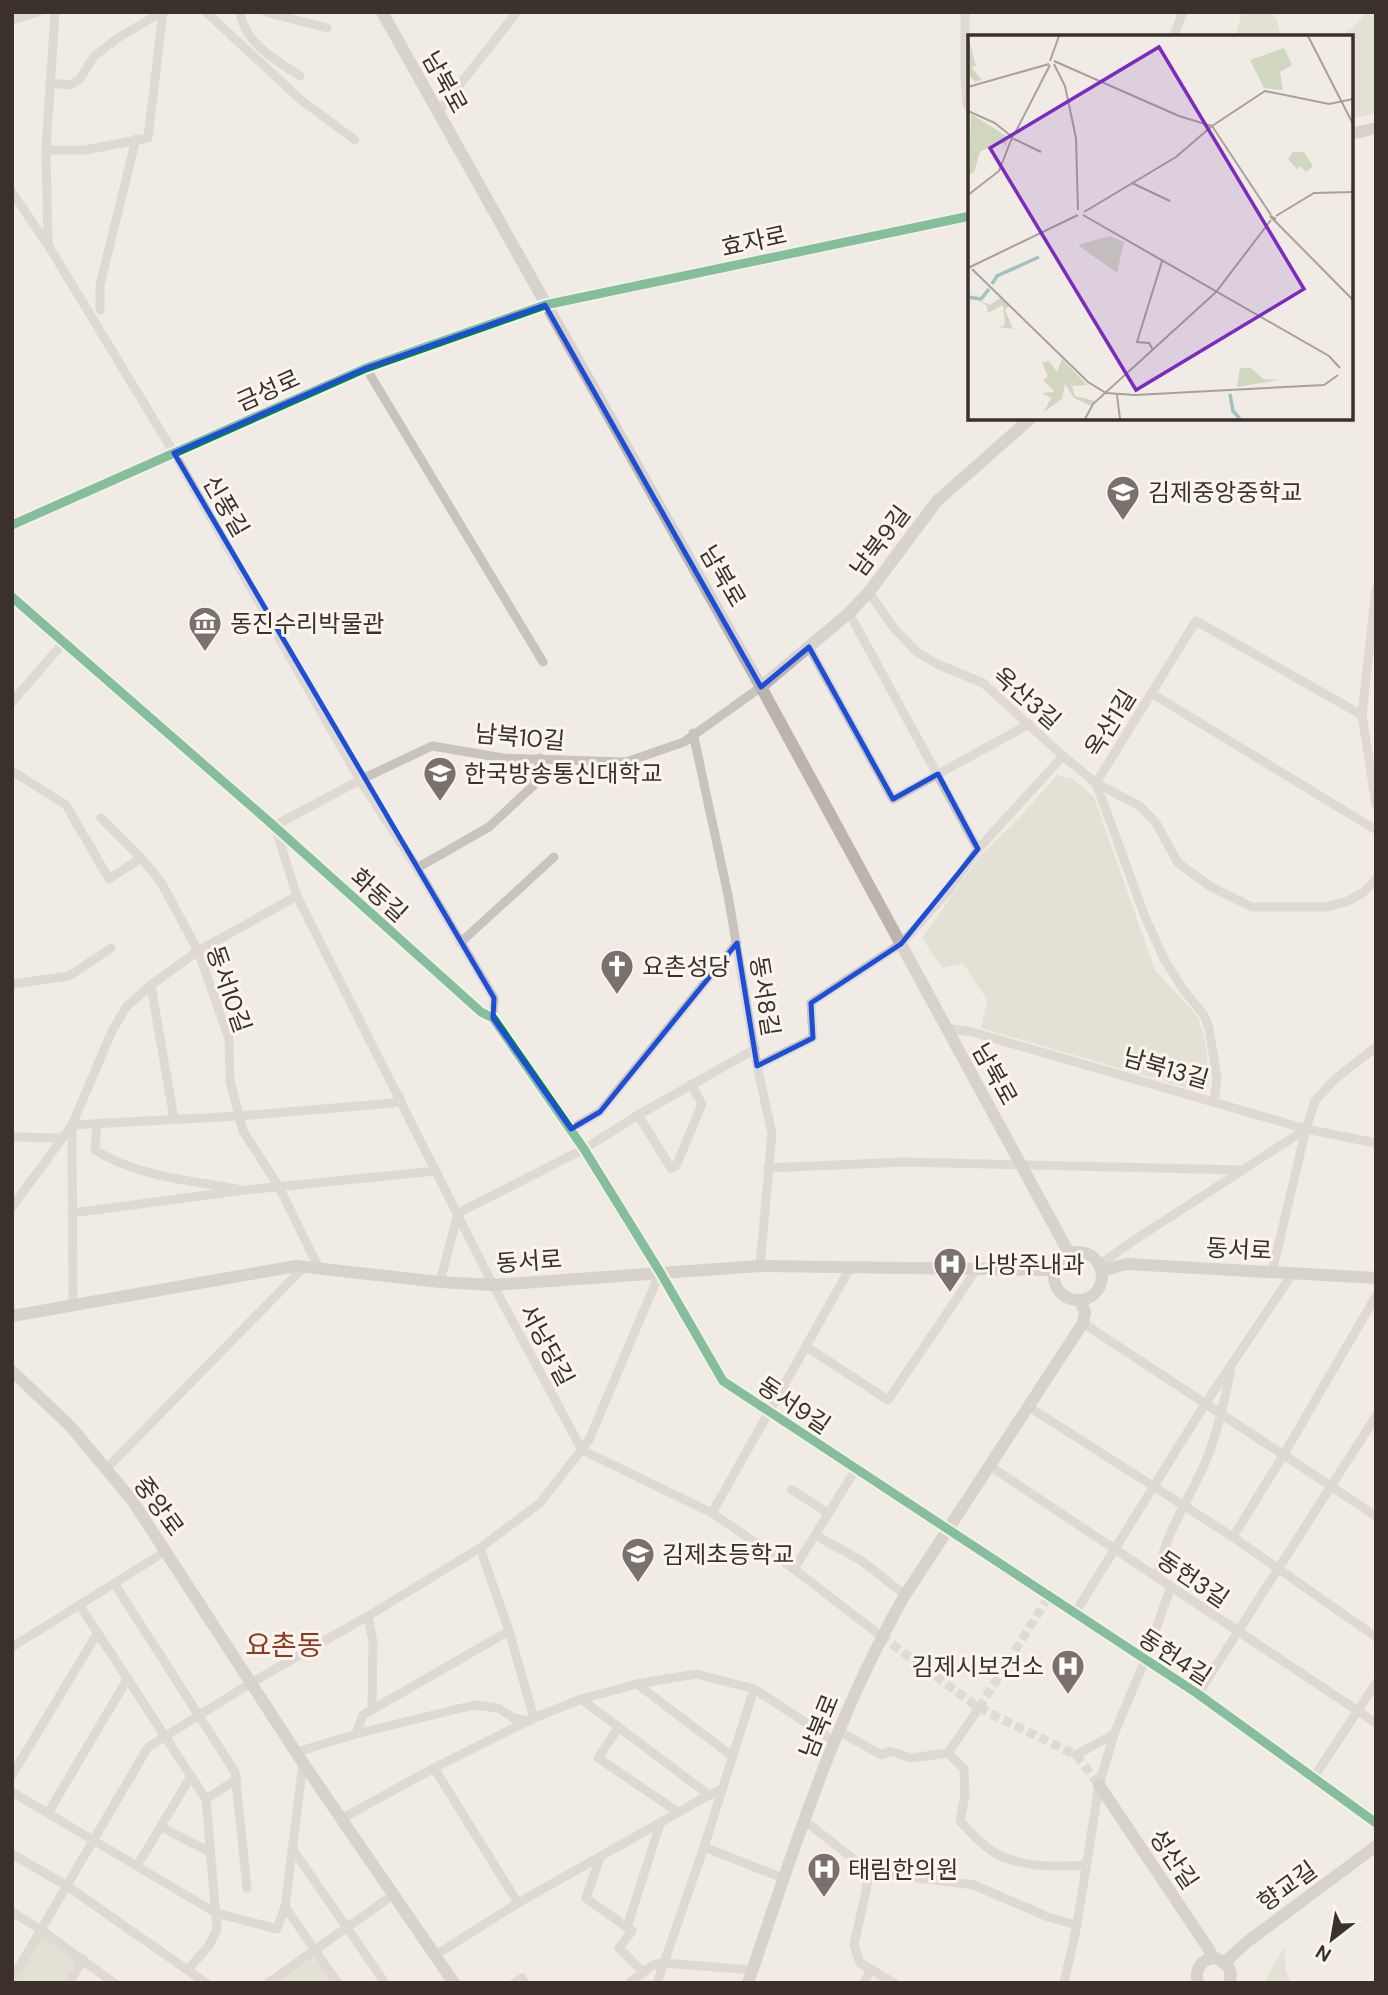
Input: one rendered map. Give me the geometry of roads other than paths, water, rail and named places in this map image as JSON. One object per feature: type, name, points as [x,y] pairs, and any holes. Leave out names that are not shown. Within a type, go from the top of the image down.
[{"type":"main road","name":"남북로","points":[[382,12],[761,687],[1069,1254]]},
{"type":"main road","points":[[1353,134],[1376,128]]},
{"type":"main road","name":"효자로","points":[[545,305],[968,216]]},
{"type":"main road","name":"금성로","points":[[12,525],[366,368],[545,305]]},
{"type":"main road","name":"남북9길","points":[[761,687],[849,612],[869,592],[937,501],[1029,420]]},
{"type":"main road","name":"화동길","points":[[493,1018],[584,1149],[660,1272]]},
{"type":"main road","points":[[1069,1254],[1086,1254],[1100,1268],[1101,1282],[1096,1293],[1080,1301],[1069,1299],[1059,1292],[1054,1282],[1054,1270],[1059,1260],[1069,1254]]},
{"type":"main road","name":"동서로","points":[[1100,1268],[1126,1264],[1376,1278]]},
{"type":"main road","name":"동서로","points":[[14,1317],[312,1267],[440,1282],[493,1285],[760,1266],[1054,1270]]},
{"type":"main road","points":[[1080,1301],[1085,1312],[1083,1323]]},
{"type":"main road","name":"남북로","points":[[751,1976],[783,1878],[836,1736],[881,1636],[1083,1323]]},
{"type":"main road","name":"중앙로","points":[[12,1371],[71,1427],[132,1500],[341,1819],[454,1983]]},
{"type":"main road","name":"성산길","points":[[1099,1784],[1210,1951],[1211,1958]]},
{"type":"main road","name":"향교길","points":[[1225,1962],[1247,1942],[1376,1846]]},
{"type":"main road","points":[[1198,1983],[1196,1976],[1199,1966],[1211,1958],[1225,1962],[1230,1970],[1229,1983]]},
{"type":"street","points":[[12,20],[38,12]]},
{"type":"street","points":[[48,245],[46,150],[55,12]]},
{"type":"street","points":[[49,83],[70,85],[80,79],[94,56],[118,38],[163,12]]},
{"type":"street","points":[[46,150],[85,150],[148,138],[163,12]]},
{"type":"street","points":[[206,12],[301,100],[355,140]]},
{"type":"street","points":[[240,12],[243,27],[262,51],[300,76]]},
{"type":"street","points":[[266,12],[327,28]]},
{"type":"street","points":[[439,111],[517,12]]},
{"type":"street","points":[[965,12],[965,79],[968,105]]},
{"type":"street","points":[[1174,35],[1183,12]]},
{"type":"street","points":[[100,310],[100,285],[136,139]]},
{"type":"street","name":"신풍길","points":[[12,192],[48,245],[174,453],[360,780],[417,868],[494,998],[493,1018]]},
{"type":"street","points":[[366,368],[542,662]]},
{"type":"street","points":[[1376,589],[1362,715],[1376,805]]},
{"type":"street","name":"옥산3길","points":[[869,592],[893,626],[917,652],[937,664],[983,683],[1096,783],[1140,806],[1178,863],[1211,887],[1252,907],[1324,907],[1346,902],[1364,892],[1376,880]]},
{"type":"street","name":"화동길","points":[[12,597],[274,825],[481,1012],[493,1018]]},
{"type":"street","points":[[849,612],[978,849]]},
{"type":"street","name":"옥산1길","points":[[1214,1102],[1217,1078],[1209,1028],[1204,1015],[1182,988],[1164,959],[1144,914],[1096,783],[1196,621],[1362,715]]},
{"type":"street","points":[[12,702],[64,642]]},
{"type":"street","points":[[809,648],[893,799],[1029,724]]},
{"type":"street","name":"남북10길","points":[[274,825],[432,746],[503,758],[626,762],[684,741],[761,687]]},
{"type":"street","points":[[1151,694],[1376,830]]},
{"type":"street","name":"동서8길","points":[[693,733],[737,943],[757,1066],[772,1133],[760,1266]]},
{"type":"street","points":[[757,1066],[813,1038],[811,1003],[901,944],[950,889],[978,849],[1063,756]]},
{"type":"street","points":[[417,868],[489,827],[534,785],[540,758]]},
{"type":"street","points":[[12,771],[66,804],[109,879],[141,858]]},
{"type":"street","name":"동서10길","points":[[101,818],[161,882],[198,951],[229,1039],[230,1081],[243,1131],[279,1187],[312,1267]]},
{"type":"street","name":"서낭당길","points":[[274,825],[297,897],[493,1285],[582,1450]]},
{"type":"street","points":[[460,943],[554,857]]},
{"type":"street","points":[[12,1207],[72,1125],[112,1031],[126,1007],[198,951],[297,897]]},
{"type":"street","points":[[570,1129],[600,1112],[737,943]]},
{"type":"street","points":[[12,984],[69,976],[111,948]]},
{"type":"street","points":[[151,985],[174,1119]]},
{"type":"street","name":"남북13길","points":[[946,1028],[972,1032],[1306,1129],[1376,1143]]},
{"type":"street","points":[[1272,1272],[1315,1101],[1335,1079],[1376,1047]]},
{"type":"street","points":[[440,1282],[458,1213],[584,1149],[755,1049]]},
{"type":"street","points":[[638,1115],[671,1168],[676,1166],[702,1104],[691,1084]]},
{"type":"street","points":[[72,1125],[239,1116],[394,1103],[400,1097]]},
{"type":"street","points":[[97,1123],[95,1150],[116,1163],[154,1175],[246,1190]]},
{"type":"street","points":[[72,1125],[73,1306]]},
{"type":"street","points":[[1100,1268],[1306,1129]]},
{"type":"street","points":[[12,1137],[62,1138]]},
{"type":"street","points":[[768,1168],[904,1162],[1243,1170]]},
{"type":"street","points":[[72,1213],[246,1190],[436,1171]]},
{"type":"street","points":[[106,1470],[312,1267]]},
{"type":"street","points":[[712,1513],[850,1268]]},
{"type":"street","points":[[807,1347],[888,1400],[976,1270]]},
{"type":"street","points":[[12,1979],[148,1747],[480,1548],[540,1503],[589,1440],[660,1272]]},
{"type":"street","name":"동서9길","points":[[660,1272],[723,1381],[949,1529]]},
{"type":"street","points":[[1075,1613],[1205,1404],[1293,1273]]},
{"type":"street","points":[[1233,1537],[1376,1296]]},
{"type":"street","points":[[1083,1323],[1376,1516]]},
{"type":"street","points":[[1158,1578],[1160,1558],[1183,1505],[1201,1473],[1221,1415],[1233,1363]]},
{"type":"street","points":[[1028,1406],[1233,1537],[1376,1637]]},
{"type":"street","points":[[1198,1694],[1376,1416]]},
{"type":"street","points":[[582,1450],[712,1513],[794,1569],[881,1636]]},
{"type":"street","name":"동헌3길","points":[[990,1466],[1376,1723]]},
{"type":"street","points":[[794,1569],[856,1469]]},
{"type":"street","points":[[792,1490],[828,1513]]},
{"type":"street","name":"동헌4길","points":[[949,1529],[1198,1694],[1376,1823]]},
{"type":"street","points":[[815,1535],[862,1561],[905,1595]]},
{"type":"street","points":[[480,1548],[509,1631],[532,1720]]},
{"type":"street","points":[[12,1647],[166,1551]]},
{"type":"street","points":[[114,1583],[235,1772],[247,1888]]},
{"type":"street","name":"동헌4길","points":[[1064,1983],[1077,1925],[1099,1784],[1114,1734],[1145,1660],[1171,1587]]},
{"type":"street","points":[[80,1606],[206,1799],[216,1929],[209,1946],[188,1969]]},
{"type":"street","points":[[368,1616],[373,1643],[372,1710]]},
{"type":"street","points":[[356,1734],[363,1715],[509,1631]]},
{"type":"street","points":[[12,1775],[98,1632]]},
{"type":"street","points":[[341,1819],[532,1720],[581,1699],[637,1684],[696,1674],[754,1689],[836,1736],[882,1755],[890,1751],[911,1758],[948,1753],[979,1708]]},
{"type":"street","points":[[48,1813],[128,1678]]},
{"type":"street","points":[[1314,1777],[1376,1682]]},
{"type":"street","points":[[637,1684],[732,1756]]},
{"type":"street","points":[[657,1983],[754,1689]]},
{"type":"street","points":[[581,1699],[709,1795]]},
{"type":"street","points":[[12,1792],[216,1913],[277,1929],[285,1907],[300,1757],[356,1734],[474,1705],[498,1708],[514,1718],[532,1720]]},
{"type":"street","points":[[619,1727],[598,1758],[678,1812]]},
{"type":"street","points":[[1076,1755],[1114,1734]]},
{"type":"street","points":[[948,1753],[964,1769],[965,1795],[960,1821],[987,1846],[1002,1857],[1024,1862],[1085,1865]]},
{"type":"street","points":[[434,1769],[518,1903]]},
{"type":"street","points":[[137,1866],[191,1776]]},
{"type":"street","points":[[206,1799],[237,1779]]},
{"type":"street","points":[[434,1956],[518,1903],[721,1790]]},
{"type":"street","points":[[805,1821],[870,1872],[974,1885],[1048,1917],[1077,1925]]},
{"type":"street","points":[[643,1972],[619,1948],[629,1929],[660,1824]]},
{"type":"street","points":[[161,1827],[210,1852]]},
{"type":"street","points":[[704,1847],[783,1878]]},
{"type":"street","points":[[292,1849],[385,1983]]},
{"type":"street","points":[[12,1854],[67,1886],[206,1983]]},
{"type":"street","points":[[600,1858],[586,1898],[629,1929]]},
{"type":"street","points":[[870,1872],[854,1945],[860,1963],[894,1983]]},
{"type":"street","points":[[268,1983],[393,1895]]},
{"type":"street","points":[[285,1907],[338,1983]]},
{"type":"street","points":[[12,1912],[114,1983]]},
{"type":"street","points":[[69,1983],[83,1959]]},
{"type":"street","points":[[629,1983],[653,1965],[663,1963],[751,1976]]},
{"type":"street","points":[[864,1983],[871,1969]]},
{"type":"street","points":[[513,1983],[522,1978],[525,1983]]},
{"type":"tunnel","points":[[979,1708],[1049,1596]]},
{"type":"tunnel","points":[[881,1636],[979,1708],[1076,1755],[1099,1785]]},
{"type":"place","name":"김제중앙중학교","points":[[1123,522]]},
{"type":"place","name":"동진수리박물관","points":[[205,653]]},
{"type":"place","name":"한국방송통신대학교","points":[[440,803]]},
{"type":"place","name":"요촌성당","points":[[617,996]]},
{"type":"place","name":"나방주내과","points":[[950,1294]]},
{"type":"place","name":"김제초등학교","points":[[638,1584]]},
{"type":"place","name":"김제시보건소","points":[[1068,1696]]},
{"type":"place","name":"태림한의원","points":[[824,1899]]},
{"type":"district","name":"요촌동","points":[[284,1645]]}]
